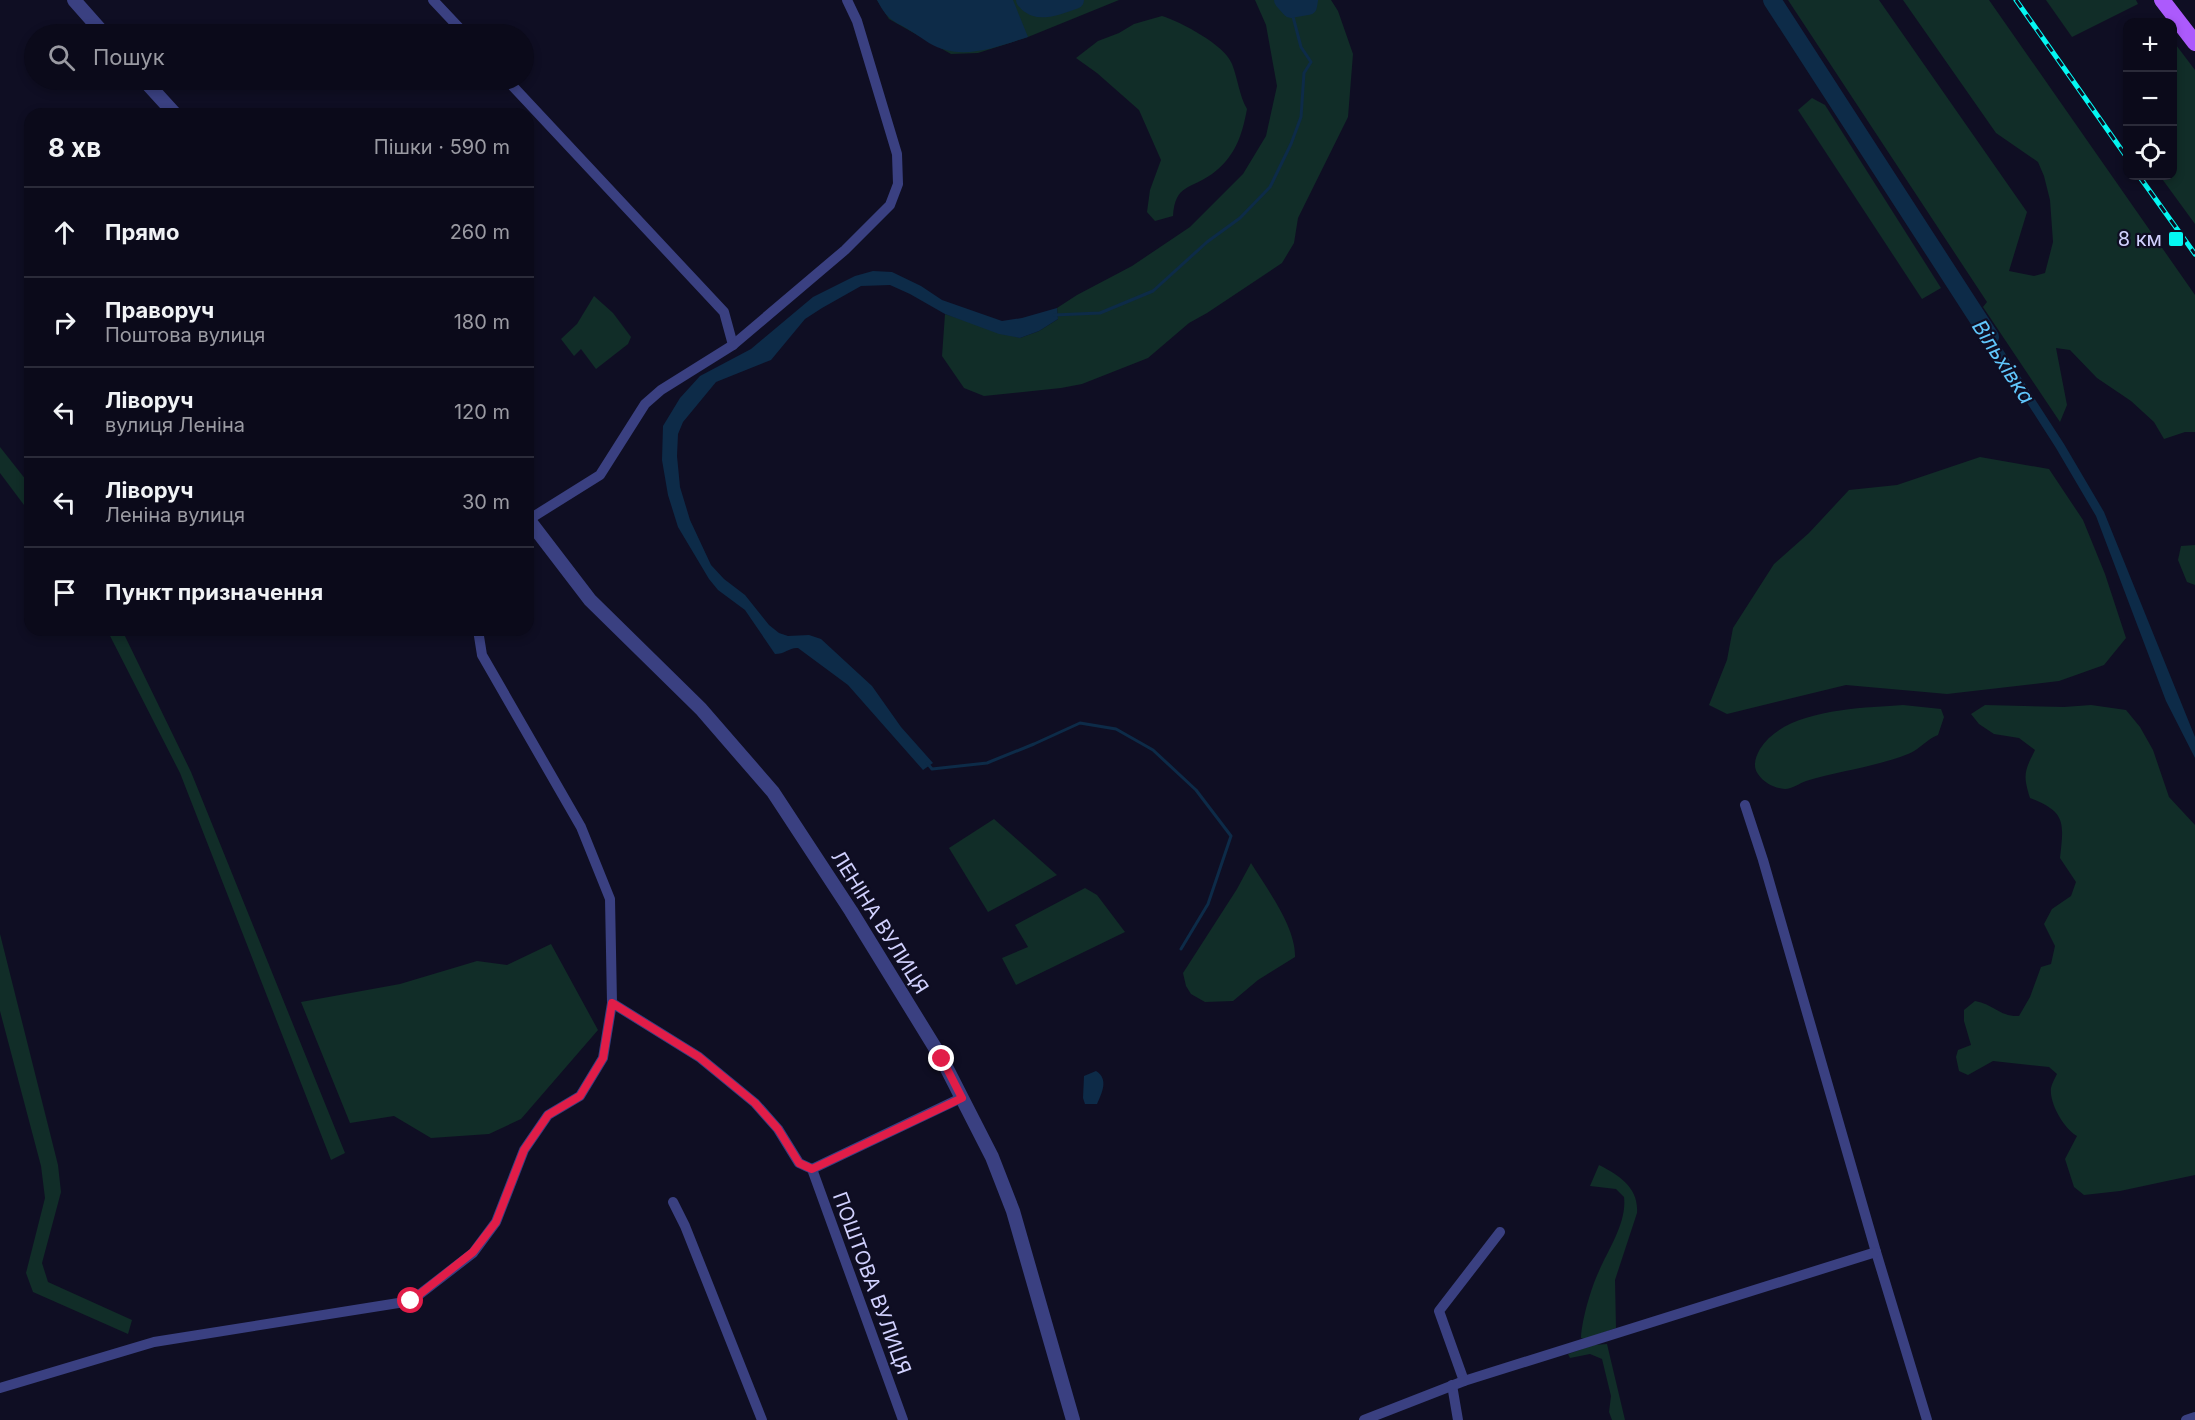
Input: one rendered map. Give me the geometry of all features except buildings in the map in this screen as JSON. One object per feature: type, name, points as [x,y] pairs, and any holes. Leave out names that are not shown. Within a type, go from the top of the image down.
[{"type":"main road","points":[[2162,0],[2195,43]]},
{"type":"main road","points":[[2175,0],[2195,25]]},
{"type":"street","points":[[74,0],[95,24]]},
{"type":"street","points":[[433,0],[456,24]]},
{"type":"street","points":[[534,516],[600,475],[645,404],[660,390],[733,345],[845,250],[890,205],[898,184],[897,154],[857,21],[847,0]]},
{"type":"street","points":[[153,90],[170,108]]},
{"type":"street","points":[[516,90],[533,108]]},
{"type":"street","points":[[534,109],[724,312],[733,345]]},
{"type":"street","name":"ЛЕНІНА ВУЛИЦЯ","points":[[534,528],[590,600],[700,709],[773,792],[863,930],[942,1059],[992,1157],[1013,1211],[1074,1420]]},
{"type":"street","points":[[0,1388],[154,1342],[411,1301],[473,1252],[496,1222],[524,1150],[548,1115],[580,1096],[603,1058],[612,1003],[609,899],[581,827],[482,655],[479,636]]},
{"type":"street","points":[[1745,805],[1927,1420]]},
{"type":"street","name":"ПОШТОВА ВУЛИЦЯ","points":[[612,1003],[699,1057],[755,1103],[778,1129],[799,1163],[812,1169],[903,1420]]},
{"type":"street","points":[[812,1169],[962,1098]]},
{"type":"street","points":[[673,1202],[685,1226],[762,1420]]},
{"type":"street","points":[[1464,1381],[1439,1311],[1500,1232]]},
{"type":"street","points":[[1364,1420],[1464,1381],[1876,1252]]},
{"type":"street","points":[[1452,1386],[1458,1420]]},
{"type":"street","points":[[2186,1420],[2195,1417]]},
{"type":"green space","points":[[877,0],[1119,0],[1028,37],[978,53],[951,54],[889,19]]},
{"type":"green space","points":[[1255,0],[1331,0],[1338,11],[1353,54],[1348,117],[1298,218],[1294,243],[1282,263],[1189,323],[1148,358],[1082,384],[984,396],[964,388],[942,356],[945,314],[1020,338],[1039,331],[1058,319],[1057,308],[1132,266],[1190,227],[1243,174],[1266,136],[1277,86],[1266,25]]},
{"type":"green space","points":[[1788,0],[1879,0],[2027,212],[2009,271],[2034,276],[2045,273],[2053,242],[2050,200],[2038,162],[1996,133],[1903,0],[1989,0],[2195,295],[2195,432],[2185,432],[2164,439],[2154,422],[2131,401],[2097,378],[2070,350],[2056,348],[2067,405],[2060,422],[1983,307],[1987,302]]},
{"type":"green space","points":[[2046,0],[2136,0],[2138,4],[2072,37]]},
{"type":"green space","points":[[1162,16],[1180,23],[1221,49],[1232,64],[1247,109],[1240,137],[1232,153],[1212,174],[1181,193],[1174,206],[1173,216],[1155,221],[1147,212],[1150,190],[1161,160],[1139,110],[1076,58],[1098,41],[1134,24]]},
{"type":"green space","points":[[2177,46],[2195,70],[2195,224],[2163,180],[2177,180]]},
{"type":"green space","points":[[1812,98],[1825,105],[1941,288],[1922,299],[1798,110]]},
{"type":"green space","points":[[594,296],[613,313],[631,337],[628,344],[596,369],[581,349],[574,356],[561,339],[577,324]]},
{"type":"green space","points":[[0,447],[24,477],[24,505],[0,473]]},
{"type":"green space","points":[[1980,457],[2049,469],[2083,520],[2105,574],[2126,638],[2104,665],[2059,681],[1947,694],[1846,685],[1727,714],[1709,705],[1727,660],[1733,628],[1774,564],[1809,533],[1849,490],[1897,485]]},
{"type":"green space","points":[[2195,545],[2195,585],[2187,582],[2178,560],[2181,546]]},
{"type":"green space","points":[[110,636],[125,636],[191,772],[345,1153],[331,1160],[180,773]]},
{"type":"green space","points":[[1903,705],[1941,709],[1944,717],[1938,735],[1908,754],[1806,781],[1788,789],[1770,784],[1763,780],[1756,771],[1755,761],[1760,749],[1771,736],[1787,726],[1825,713]]},
{"type":"green space","points":[[1985,705],[2064,707],[2091,705],[2126,710],[2140,727],[2153,750],[2169,797],[2195,825],[2195,1175],[2120,1191],[2084,1195],[2074,1187],[2065,1159],[2077,1136],[2067,1128],[2052,1101],[2051,1088],[2057,1074],[2049,1067],[1993,1061],[1968,1075],[1959,1071],[1956,1057],[1958,1050],[1971,1045],[1964,1021],[1964,1010],[1975,1001],[2012,1016],[2019,1016],[2030,997],[2041,967],[2051,964],[2055,946],[2044,924],[2052,909],[2071,896],[2076,882],[2060,858],[2062,827],[2060,820],[2050,808],[2030,798],[2026,774],[2035,750],[2019,738],[1994,734],[1979,724],[1971,714]]},
{"type":"green space","points":[[994,819],[1057,875],[988,912],[949,848]]},
{"type":"green space","points":[[1251,863],[1286,921],[1294,945],[1295,957],[1258,980],[1233,1001],[1205,1002],[1191,994],[1186,986],[1183,973]]},
{"type":"green space","points":[[1085,888],[1097,895],[1125,932],[1016,985],[1002,958],[1028,947],[1015,925]]},
{"type":"green space","points":[[0,934],[58,1165],[61,1192],[42,1263],[48,1282],[132,1320],[128,1334],[33,1292],[26,1273],[45,1198],[41,1166],[0,1011]]},
{"type":"green space","points":[[551,944],[598,1030],[521,1119],[489,1134],[431,1138],[394,1116],[350,1123],[301,1002],[400,984],[477,961],[507,965]]},
{"type":"green space","points":[[1599,1165],[1614,1173],[1631,1189],[1637,1204],[1637,1213],[1615,1280],[1616,1328],[1585,1339],[1581,1338],[1590,1295],[1620,1225],[1624,1206],[1624,1197],[1616,1189],[1590,1186]]},
{"type":"green space","points":[[1607,1344],[1625,1420],[1612,1420],[1609,1412],[1611,1396],[1602,1359],[1590,1354],[1570,1358],[1568,1354],[1594,1345]]},
{"type":"water","points":[[877,0],[1013,0],[1028,37],[978,51],[941,49],[893,20],[885,13]]},
{"type":"water","points":[[873,271],[892,272],[921,286],[942,300],[1002,321],[1057,308],[1058,319],[1039,331],[1020,338],[999,334],[945,314],[890,285],[861,286],[805,319],[771,360],[716,382],[683,422],[678,434],[677,456],[680,487],[690,520],[711,565],[724,579],[745,595],[769,625],[779,633],[788,636],[809,635],[821,639],[872,686],[901,727],[933,763],[923,770],[848,685],[798,648],[775,654],[745,610],[718,590],[678,527],[668,495],[662,460],[663,426],[680,398],[700,376],[751,349],[813,297],[855,276]]},
{"type":"water","points":[[1981,316],[2064,444],[2104,512],[2195,737],[2195,758],[2166,701],[2096,516],[2056,448],[1974,320]]},
{"type":"water","points":[[1096,1071],[1102,1078],[1102,1091],[1097,1104],[1085,1104],[1084,1076]]},
{"type":"waterway","name":"Вільхівка","points":[[1025,0],[1030,5],[1042,8],[1075,0]]},
{"type":"waterway","name":"Вільхівка","points":[[1283,0],[1291,9],[1308,6],[1309,0]]},
{"type":"waterway","name":"Вільхівка","points":[[1772,0],[1990,337]]},
{"type":"waterway","points":[[1054,315],[1100,313],[1153,291],[1207,242],[1240,218],[1270,187],[1301,117],[1304,73],[1311,62],[1301,47],[1291,9]]},
{"type":"waterway","points":[[927,763],[932,769],[987,763],[1080,723],[1116,729],[1153,750],[1196,790],[1231,836],[1208,904],[1181,949]]},
{"type":"railway","points":[[2016,0],[2123,152]]},
{"type":"railway","points":[[2142,180],[2195,254]]},
{"type":"place","name":"8 км","points":[[2176,239]]},
{"type":"route","points":[[411,1301],[473,1252],[496,1222],[524,1150],[548,1115],[580,1096],[603,1058],[612,1003],[699,1057],[755,1103],[778,1129],[799,1163],[812,1169],[962,1098],[942,1059]]}]
